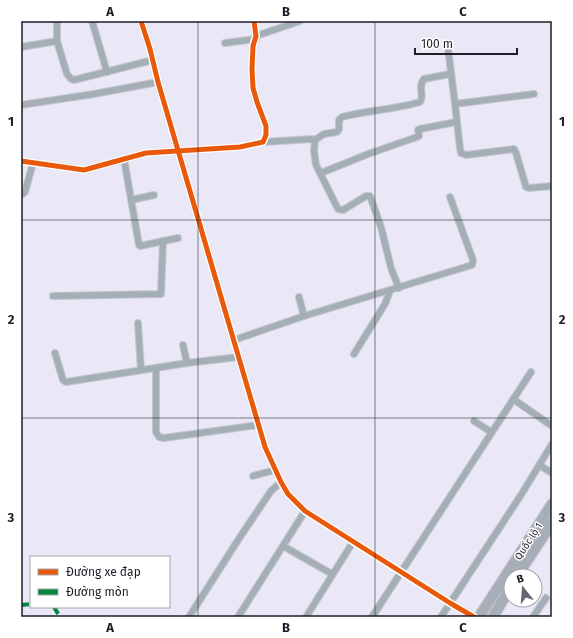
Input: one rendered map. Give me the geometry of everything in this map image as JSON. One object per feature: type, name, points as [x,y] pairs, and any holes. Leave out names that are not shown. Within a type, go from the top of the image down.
[{"type":"highway","name":"Quốc lộ 1","points":[[479,617],[552,504]]},
{"type":"highway","name":"Quốc lộ 1","points":[[522,568],[552,523]]},
{"type":"highway","points":[[493,617],[503,600]]},
{"type":"street","points":[[57,21],[57,41],[67,74],[71,79],[78,79],[153,60]]},
{"type":"street","points":[[92,21],[107,72]]},
{"type":"street","points":[[141,21],[258,425],[265,446],[281,482],[288,494],[306,511],[450,604],[474,617]]},
{"type":"street","points":[[254,21],[256,38],[253,46],[253,88],[266,126],[266,135],[263,142]]},
{"type":"street","points":[[225,43],[256,38],[293,22],[300,21]]},
{"type":"street","points":[[21,47],[57,41]]},
{"type":"street","points":[[448,48],[456,122],[460,148],[463,155],[514,149],[526,187],[552,186]]},
{"type":"street","points":[[21,161],[84,170],[146,153],[240,147],[263,142],[315,140],[324,134],[337,132],[339,129],[339,120],[342,118],[374,110],[417,103],[422,98],[421,84],[424,79],[450,74]]},
{"type":"street","points":[[21,105],[94,94],[158,82]]},
{"type":"street","points":[[455,104],[534,94]]},
{"type":"street","points":[[321,173],[368,154],[418,138],[418,130],[422,128],[456,122]]},
{"type":"street","points":[[315,140],[314,151],[316,162],[338,209],[343,210],[366,196],[370,196],[381,227],[391,268],[399,288]]},
{"type":"street","points":[[124,158],[139,245],[178,238]]},
{"type":"street","points":[[21,195],[25,192],[33,163]]},
{"type":"street","points":[[131,200],[154,195]]},
{"type":"street","points":[[234,340],[304,316],[470,266],[473,263],[450,197]]},
{"type":"street","points":[[53,296],[161,294],[163,241]]},
{"type":"street","points":[[354,354],[385,304],[390,291]]},
{"type":"street","points":[[299,297],[304,316]]},
{"type":"street","points":[[138,323],[141,370]]},
{"type":"street","points":[[183,345],[187,363]]},
{"type":"street","points":[[55,353],[63,380],[66,382],[187,363],[239,357]]},
{"type":"street","points":[[156,369],[156,432],[160,437],[164,438],[258,425]]},
{"type":"street","points":[[372,617],[531,372]]},
{"type":"street","points":[[513,399],[552,426]]},
{"type":"street","points":[[474,421],[491,432]]},
{"type":"street","points":[[441,617],[552,444]]},
{"type":"street","points":[[539,465],[552,473]]},
{"type":"street","points":[[253,476],[275,470]]},
{"type":"street","points":[[189,617],[271,491],[281,482]]},
{"type":"street","points":[[238,617],[306,511]]},
{"type":"street","points":[[306,617],[353,542]]},
{"type":"street","points":[[283,546],[332,574]]},
{"type":"street","points":[[533,617],[546,598]]},
{"type":"marked path","points":[[21,605],[30,604]]},
{"type":"marked path","points":[[55,608],[60,617]]},
{"type":"cycle path","points":[[141,21],[265,447],[281,482],[288,494],[305,511],[474,617]]},
{"type":"cycle path","points":[[21,161],[84,170],[146,153],[240,147],[263,142],[266,135],[266,126],[253,88],[253,46],[256,36],[254,21]]}]
